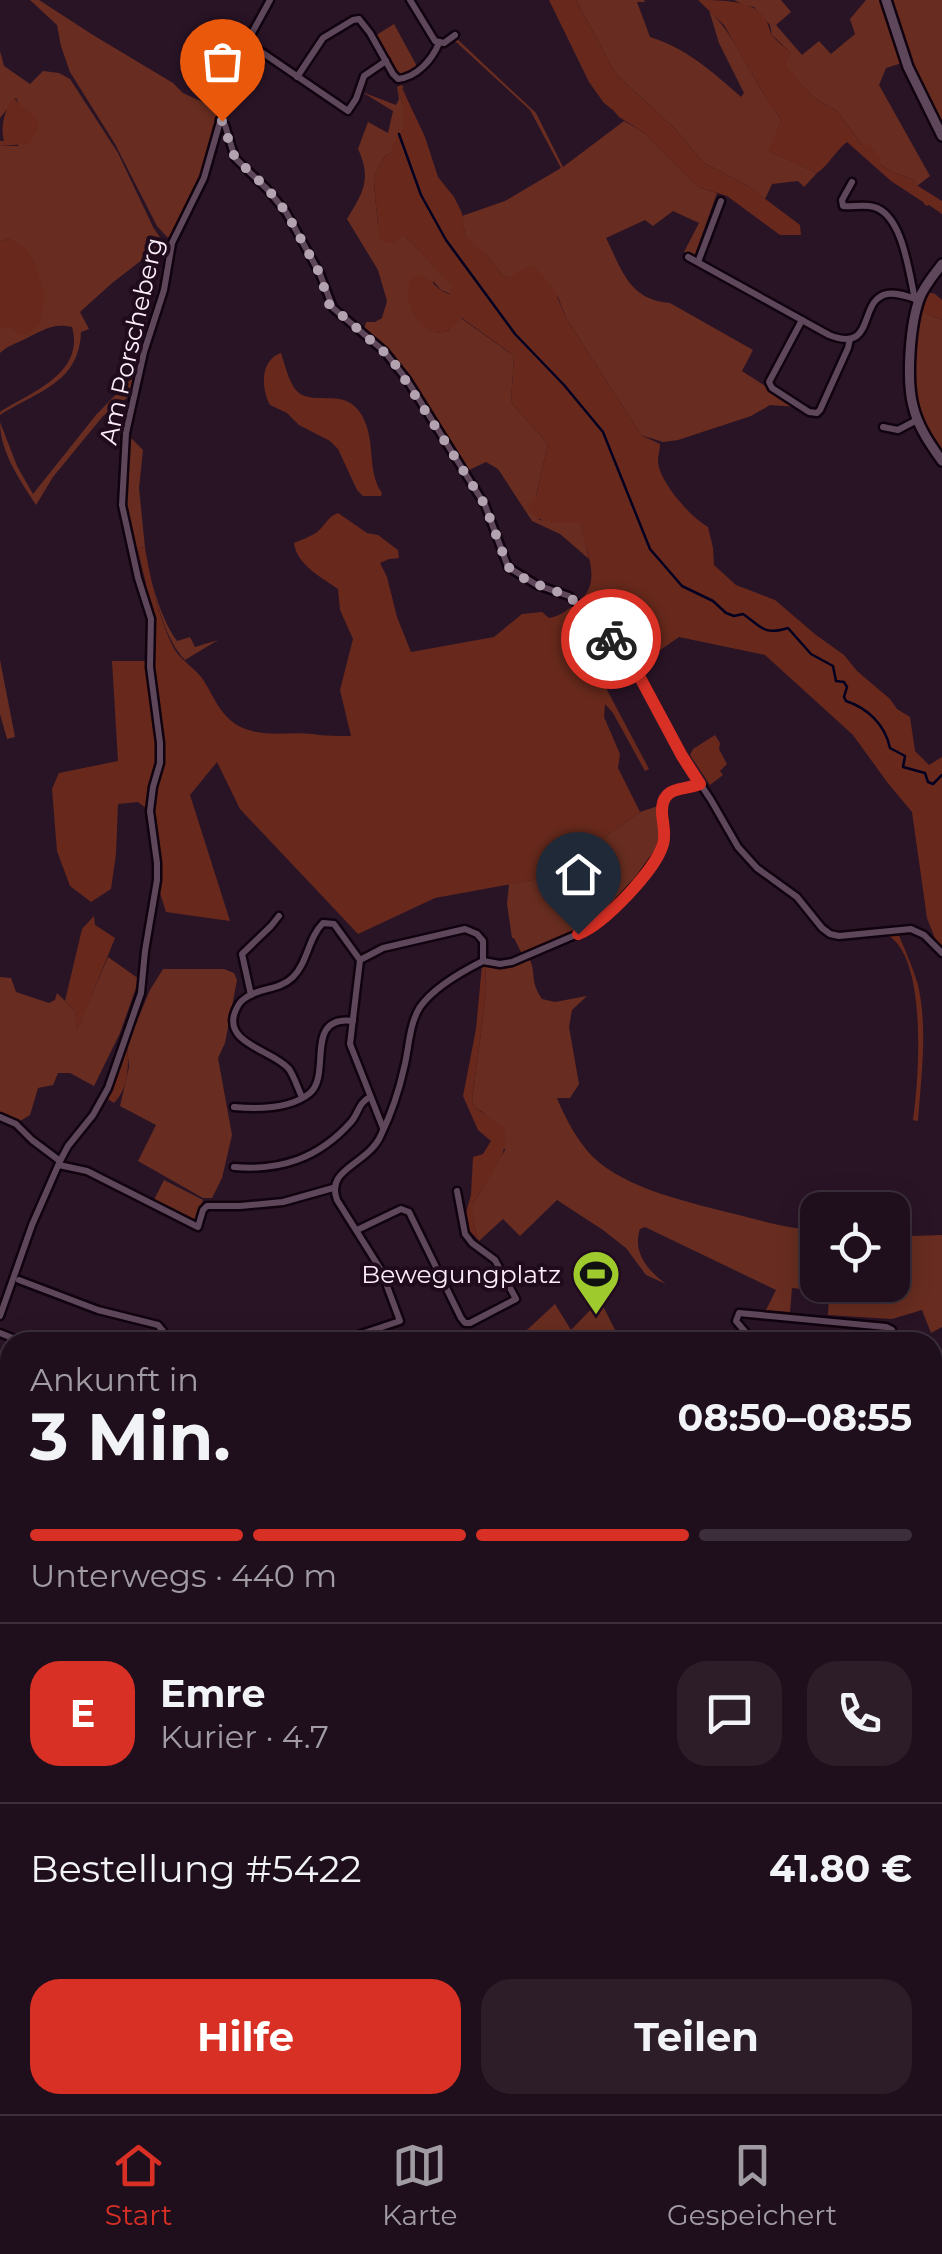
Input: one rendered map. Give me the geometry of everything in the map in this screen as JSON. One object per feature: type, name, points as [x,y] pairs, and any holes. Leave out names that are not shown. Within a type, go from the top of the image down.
[{"type":"street","name":"Am Porscheberg","points":[[0,1316],[59,1163],[108,1088],[142,985],[158,880],[150,811],[160,742],[150,667],[152,618],[138,578],[122,505],[124,450],[144,352],[167,278],[171,247],[200,188],[232,76],[270,0]]},
{"type":"street","points":[[410,0],[440,43]]},
{"type":"street","points":[[886,0],[908,68],[942,136]]},
{"type":"street","points":[[296,76],[323,38],[359,19],[396,77],[405,79],[426,63],[440,43],[455,35]]},
{"type":"street","points":[[247,42],[349,111],[366,72],[386,61]]},
{"type":"street","points":[[220,120],[235,158],[286,212],[320,274],[329,304],[384,351],[407,380],[485,505],[508,567],[528,581],[569,596],[618,646],[744,854],[797,897],[826,932],[838,936],[911,929],[924,934],[942,953]]},
{"type":"street","points":[[852,182],[842,206],[879,208],[891,219],[900,239],[917,300],[912,404],[917,420],[942,461]]},
{"type":"street","points":[[698,262],[721,201]]},
{"type":"street","points":[[688,257],[829,335],[850,339]]},
{"type":"street","points":[[917,300],[942,264]]},
{"type":"street","points":[[802,320],[769,382],[809,412],[817,412],[850,339],[864,327],[880,296],[891,293],[917,300]]},
{"type":"street","points":[[884,428],[895,431],[917,420]]},
{"type":"street","points":[[372,1332],[400,1320],[387,1282],[333,1188],[338,1176],[370,1153],[384,1129],[418,1010],[444,984],[483,961],[512,962],[599,922],[640,880],[660,852],[665,836],[662,804],[666,796],[700,784]]},
{"type":"street","points":[[251,995],[242,954],[279,916]]},
{"type":"street","points":[[302,1097],[287,1067],[243,1039],[234,1028],[233,1019],[243,999],[278,987],[296,974],[317,930],[323,923],[334,924],[360,960],[350,1044],[384,1129]]},
{"type":"street","points":[[360,960],[383,948],[465,929],[483,941],[483,961]]},
{"type":"street","points":[[234,1107],[267,1109],[312,1092],[326,1031],[338,1021],[353,1021]]},
{"type":"street","points":[[234,1168],[278,1167],[313,1155],[353,1120],[362,1102],[370,1098]]},
{"type":"street","points":[[0,1118],[16,1124],[59,1163],[98,1176],[198,1227],[202,1210],[207,1206],[284,1202],[333,1188]]},
{"type":"street","points":[[357,1230],[401,1209],[410,1212],[461,1318],[464,1323],[470,1322],[516,1299],[495,1260],[465,1234],[457,1191]]},
{"type":"street","points":[[19,1280],[98,1310],[158,1326],[163,1332]]},
{"type":"street","points":[[745,1332],[735,1318],[738,1313],[889,1327],[893,1332]]},
{"type":"shaded area","points":[[30,0],[39,0],[183,93],[220,110],[201,179],[172,237],[157,226],[115,144],[70,72],[57,25]]},
{"type":"shaded area","points":[[549,0],[576,0],[615,73],[675,129],[704,163],[748,186],[800,225],[801,235],[780,235],[727,196],[698,187],[643,132],[619,117],[589,82]]},
{"type":"shaded area","points":[[576,0],[644,0],[637,2],[650,37],[687,54],[741,97],[744,93],[719,43],[709,10],[730,35],[782,120],[769,151],[817,173],[804,187],[798,181],[772,184],[765,199],[704,163],[675,129],[615,73]]},
{"type":"shaded area","points":[[698,0],[740,3],[761,13],[772,35],[790,52],[786,66],[814,98],[837,111],[862,145],[869,144],[880,164],[914,180],[942,201],[942,214],[891,181],[847,142],[817,173],[768,151],[782,120],[724,25]]},
{"type":"shaded area","points":[[734,0],[781,0],[791,12],[776,25],[802,55],[819,41],[831,54],[855,34],[850,19],[866,0],[881,0],[902,63],[886,68],[879,85],[930,176],[917,186],[914,180],[880,164],[837,111],[814,98],[785,66],[790,52],[772,35],[770,25],[754,7]]},
{"type":"shaded area","points":[[889,0],[942,0],[942,131],[911,66]]},
{"type":"shaded area","points":[[394,24],[418,68],[401,76],[375,36]]},
{"type":"shaded area","points":[[456,38],[536,113],[563,167],[624,121],[643,132],[698,187],[717,193],[694,257],[684,252],[699,223],[673,211],[653,226],[645,220],[606,238],[622,272],[636,290],[656,301],[670,303],[753,350],[742,371],[798,407],[770,405],[751,416],[678,440],[663,442],[641,435],[566,318],[558,297],[503,276],[465,235],[462,216],[505,201],[561,168],[530,110]]},
{"type":"shaded area","points":[[0,51],[4,66],[30,84],[43,71],[70,79],[118,153],[167,252],[148,255],[80,312],[89,329],[81,332],[73,364],[54,384],[0,415],[52,380],[71,357],[74,343],[72,327],[58,326],[0,353],[0,328],[13,328],[10,239],[0,241],[0,146],[18,146],[19,104],[16,98],[0,118]]},
{"type":"shaded area","points":[[402,85],[409,100],[403,88],[398,90],[403,104],[403,131],[385,156],[374,183],[378,226],[404,235],[453,285],[451,294],[433,281],[437,333],[448,331],[461,318],[514,356],[511,402],[548,444],[536,496],[539,520],[578,522],[589,559],[560,534],[532,521],[498,469],[486,462],[467,471],[404,372],[364,330],[366,322],[382,318],[387,301],[378,270],[347,219],[364,186],[358,149],[368,122],[388,133],[393,111],[362,92],[396,105],[397,87]]},
{"type":"shaded area","points":[[401,86],[425,137],[438,177],[462,213],[465,235],[503,276],[508,278],[531,265],[548,282],[566,318],[641,435],[660,444],[658,461],[663,478],[685,507],[708,527],[714,565],[736,585],[775,600],[844,655],[897,709],[910,717],[915,751],[929,765],[942,757],[942,950],[927,918],[912,812],[853,735],[765,655],[679,637],[606,688],[649,769],[645,771],[605,704],[604,717],[620,754],[618,768],[640,812],[549,877],[435,898],[358,934],[240,809],[217,762],[190,795],[230,921],[166,912],[160,893],[162,865],[151,812],[138,802],[118,804],[111,889],[91,902],[70,886],[57,851],[52,789],[59,773],[118,761],[112,661],[150,658],[140,547],[145,548],[161,617],[177,653],[201,677],[230,719],[243,728],[270,734],[351,736],[340,690],[353,639],[340,610],[338,589],[305,564],[294,543],[316,533],[338,513],[398,550],[399,558],[380,563],[411,652],[494,637],[522,614],[542,612],[549,618],[557,616],[578,602],[590,585],[591,566],[581,525],[542,520],[527,506],[536,496],[548,444],[511,402],[514,356],[462,318],[440,333],[422,325],[408,296],[414,275],[450,294],[452,285],[404,235],[393,244],[379,237],[374,183],[385,156],[403,131],[403,104],[398,90]]},
{"type":"shaded area","points":[[13,97],[35,116],[38,127],[29,144],[0,146],[0,141],[4,141],[4,118]]},
{"type":"shaded area","points":[[10,239],[26,248],[45,295],[40,324],[28,335],[0,328],[0,241]]},
{"type":"shaded area","points":[[928,292],[942,300],[942,320],[927,314],[922,307]]},
{"type":"shaded area","points":[[922,307],[927,314],[942,320],[942,457],[922,421],[914,385]]},
{"type":"shaded area","points":[[281,353],[290,381],[301,394],[344,400],[359,411],[368,431],[381,496],[363,496],[330,441],[270,405],[264,375],[269,362]]},
{"type":"shaded area","points":[[138,368],[132,394],[103,416],[53,477],[36,505],[7,455],[0,422],[33,494]]},
{"type":"shaded area","points":[[127,434],[143,450],[139,488],[145,548],[138,550],[147,595],[124,502]]},
{"type":"shaded area","points":[[150,577],[164,618],[177,641],[190,637],[195,647],[218,640],[185,660],[167,632]]},
{"type":"shaded area","points":[[0,660],[15,737],[7,739],[0,714]]},
{"type":"shaded area","points":[[715,735],[727,764],[720,771],[723,775],[710,785],[690,755]]},
{"type":"shaded area","points":[[661,805],[663,852],[626,899],[591,931],[523,956],[512,938],[507,904],[509,884],[549,877],[640,812]]},
{"type":"shaded area","points":[[94,916],[95,925],[115,938],[77,1032],[75,1011],[65,1001],[82,929]]},
{"type":"shaded area","points":[[898,933],[916,979],[923,1019],[918,1121],[913,1120],[918,1050],[915,992],[900,947],[887,935]]},
{"type":"shaded area","points":[[108,957],[139,979],[120,1033],[94,1086],[70,1073],[58,1073],[53,1085],[38,1088],[30,1115],[20,1121],[0,1115],[0,977],[11,978],[16,992],[49,1003],[57,993],[75,1011],[77,1030]]},
{"type":"shaded area","points":[[529,958],[542,999],[555,1002],[587,996],[572,1010],[569,1027],[579,1084],[570,1098],[557,1098],[572,1129],[593,1157],[641,1186],[699,1205],[800,1228],[800,1289],[792,1288],[790,1312],[766,1310],[776,1290],[645,1227],[638,1237],[640,1253],[666,1284],[646,1275],[626,1248],[557,1200],[520,1236],[503,1219],[479,1241],[470,1209],[505,1150],[491,1120],[472,1101],[486,994],[485,964]]},
{"type":"shaded area","points":[[485,964],[486,994],[472,1101],[475,1108],[503,1126],[505,1137],[501,1158],[471,1209],[479,1241],[468,1229],[465,1216],[471,1195],[473,1157],[483,1154],[491,1141],[478,1130],[463,1096]]},
{"type":"shaded area","points":[[163,969],[224,969],[234,973],[237,980],[225,1043],[218,1058],[232,1135],[222,1178],[212,1198],[203,1198],[138,1161],[156,1125],[120,1106],[129,1067],[127,1045]]},
{"type":"shaded area","points":[[127,1045],[125,1083],[114,1103],[106,1098]]},
{"type":"shaded area","points":[[164,1180],[203,1200],[196,1222],[153,1202]]},
{"type":"shaded area","points":[[942,1235],[942,1327],[931,1332],[922,1310],[892,1319],[828,1315],[829,1302],[910,1302],[911,1236]]},
{"type":"shaded area","points":[[600,1300],[616,1332],[523,1332],[555,1304],[571,1330]]},
{"type":"waterway","points":[[399,134],[421,195],[446,240],[515,334],[603,432],[650,549],[682,586],[713,601],[726,613],[743,614],[768,630],[788,628],[811,654],[833,666],[836,681],[847,687],[846,701],[874,718],[890,748],[905,756],[903,767],[925,773],[933,784],[942,775]]},
{"type":"way so far","points":[[222,121],[235,158],[282,205],[320,274],[329,304],[391,358],[407,380],[485,505],[508,567],[528,581],[569,596],[611,639]]},
{"type":"place","name":"Bewegungplatz","points":[[596,1316]]},
{"type":"route","points":[[578,934],[592,928],[614,909],[656,859],[664,841],[662,804],[666,796],[700,784],[630,660],[611,639]]}]
